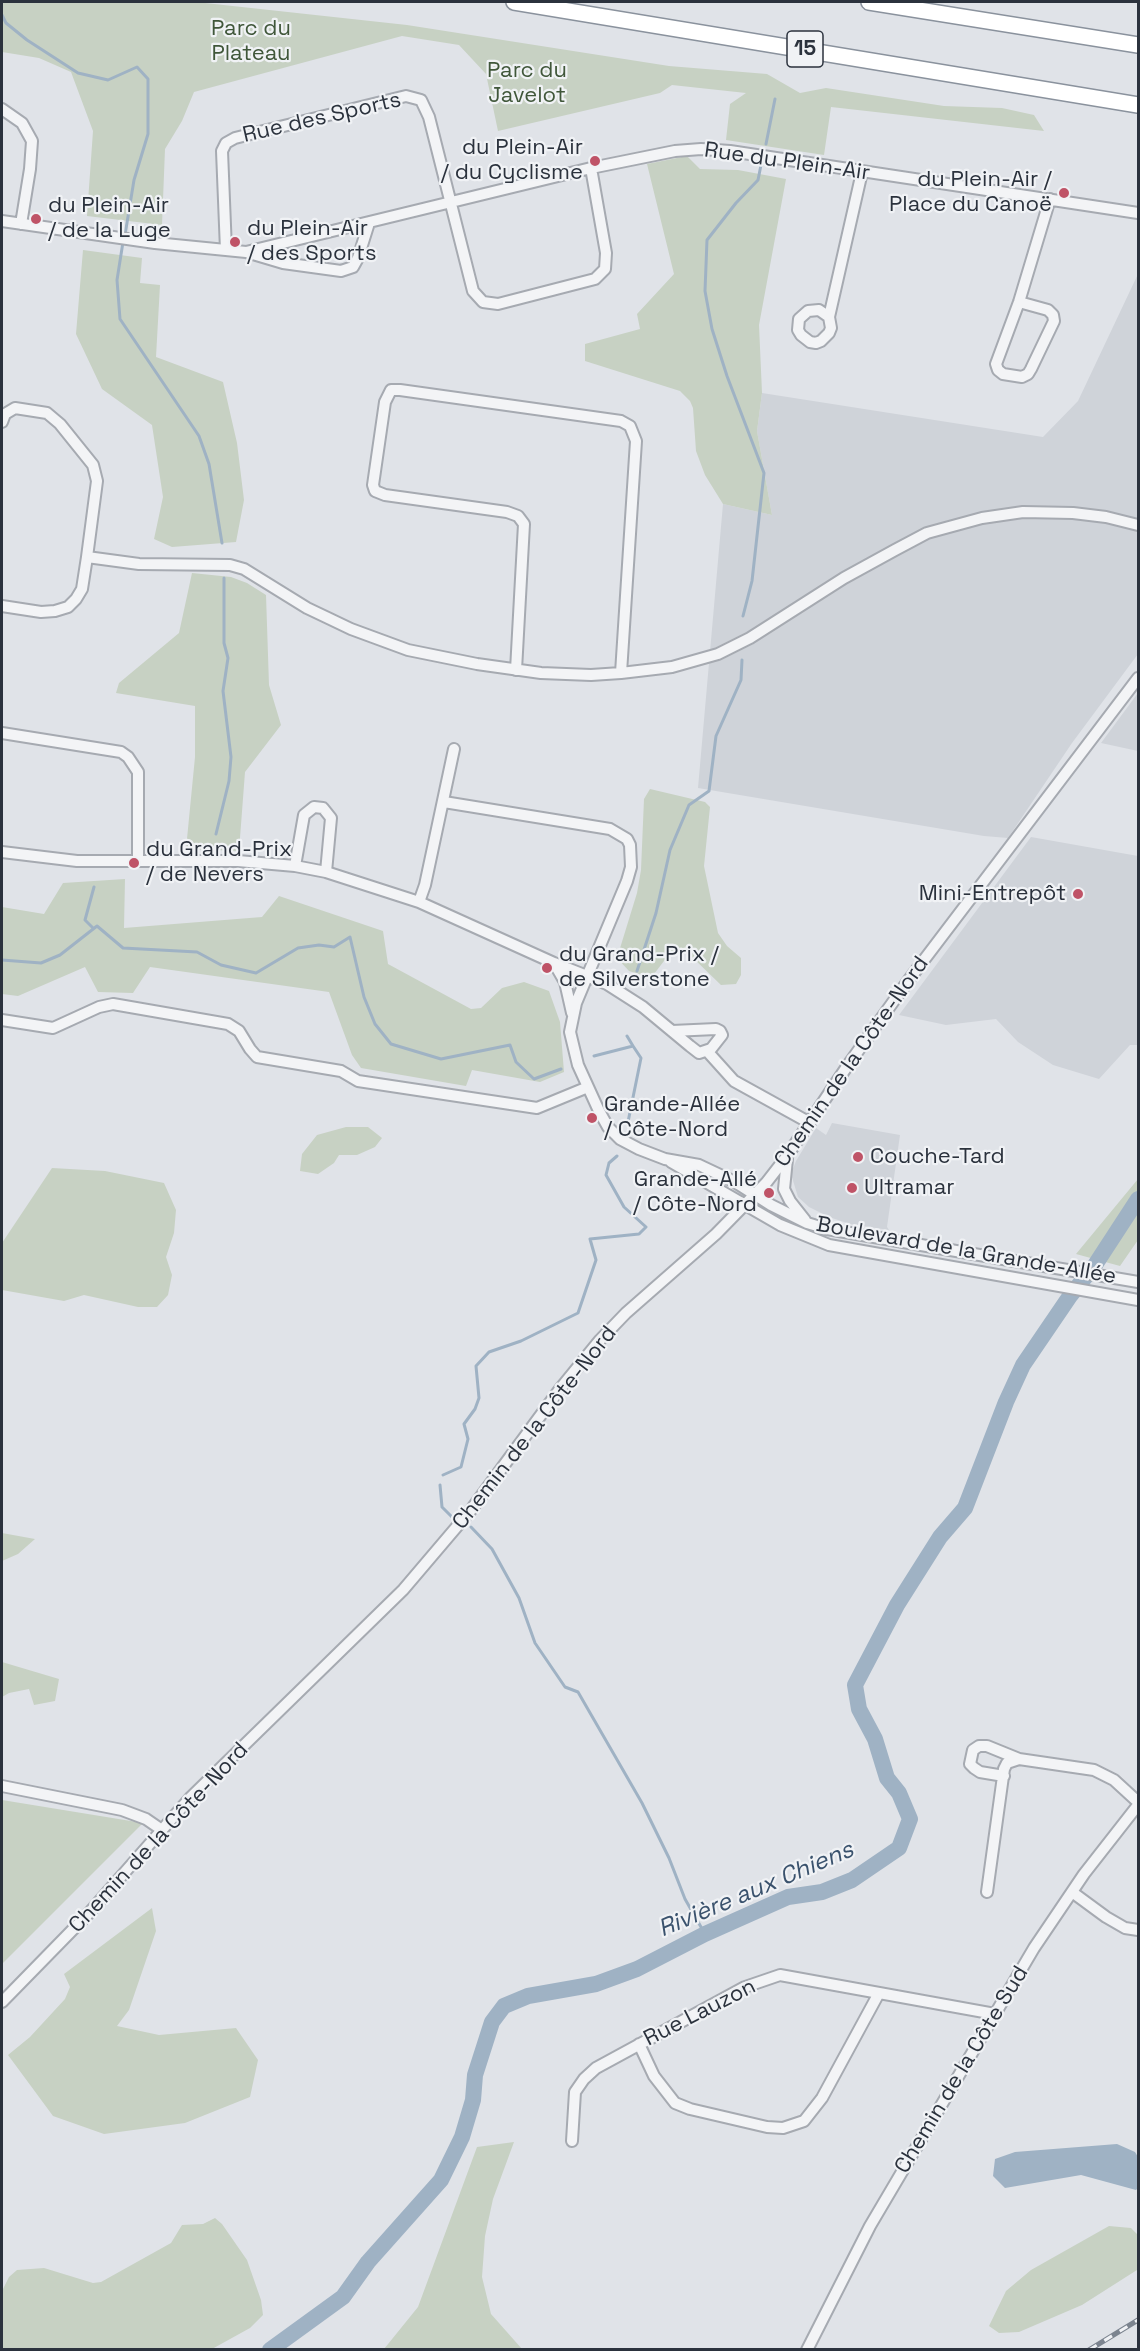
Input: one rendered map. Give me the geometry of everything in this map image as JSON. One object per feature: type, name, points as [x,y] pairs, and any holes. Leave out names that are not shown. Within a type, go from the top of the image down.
[{"type":"highway","name":"15","points":[[514,2],[1138,105]]},
{"type":"highway","points":[[869,2],[1138,45]]},
{"type":"street","name":"Rue des Sports","points":[[226,250],[222,151],[226,143],[243,136],[406,96],[422,100],[429,117],[449,202]]},
{"type":"street","points":[[2,109],[22,123],[32,141],[21,224]]},
{"type":"street","name":"Rue du Plein-Air","points":[[246,252],[591,168],[675,151],[701,149],[730,151],[1138,213]]},
{"type":"street","points":[[449,202],[473,291],[483,302],[498,304],[595,279],[605,269],[606,253],[591,168]]},
{"type":"street","points":[[829,317],[862,172]]},
{"type":"street","points":[[1019,302],[1048,310],[1053,315],[1054,321],[1031,369],[1022,377],[1003,374],[998,370],[996,364],[1019,302],[1050,200]]},
{"type":"street","name":"Rue du Plein-Air","points":[[2,221],[148,242],[246,252],[283,262],[341,271],[353,267],[369,223]]},
{"type":"street","points":[[516,670],[524,524],[518,516],[507,512],[385,495],[375,491],[373,485],[385,402],[391,390],[621,421],[630,426],[636,441],[621,673]]},
{"type":"street","points":[[2,422],[5,414],[15,408],[47,413],[60,424],[93,465],[97,476],[82,589],[76,599],[68,607],[55,611],[41,612],[2,606]]},
{"type":"street","points":[[87,557],[139,564],[215,564],[237,567],[307,608],[381,640],[435,656],[516,670],[567,675],[621,673],[672,667],[718,654],[750,638],[844,578],[927,533],[982,518],[1023,512],[1073,513],[1106,517],[1138,525]]},
{"type":"street","name":"Chemin de la Côte-Nord","points":[[2,2002],[89,1913],[203,1785],[404,1590],[471,1510],[560,1389],[600,1340],[626,1313],[694,1255],[745,1206],[787,1156],[908,981],[1138,678]]},
{"type":"street","points":[[2,733],[121,752],[128,757],[138,772],[138,861]]},
{"type":"street","points":[[419,902],[426,885],[454,749]]},
{"type":"street","name":"Boulevard de la Grande-Allée","points":[[444,802],[610,829],[627,839],[630,845],[631,867],[611,922],[572,1012],[571,1038],[578,1065],[588,1087],[602,1117],[616,1135],[632,1146],[666,1159],[745,1206],[798,1234],[829,1245],[1138,1300]]},
{"type":"street","points":[[295,866],[304,814],[314,807],[323,808],[331,818],[326,872]]},
{"type":"street","points":[[2,852],[77,861],[238,861],[295,866],[326,872],[419,902],[622,992],[695,1051],[702,1053],[707,1051],[722,1033],[718,1029],[672,1031]]},
{"type":"street","points":[[554,963],[565,982],[572,1012]]},
{"type":"street","points":[[2,1020],[53,1028],[99,1007],[113,1004],[228,1024],[239,1030],[257,1057],[341,1071],[358,1081],[537,1108],[588,1087]]},
{"type":"street","points":[[707,1051],[734,1081],[810,1123]]},
{"type":"street","points":[[787,1156],[784,1189],[807,1223]]},
{"type":"street","name":"Boulevard de la Grande-Allée","points":[[666,1159],[699,1165],[735,1182],[754,1195],[807,1223],[843,1232],[1138,1282]]},
{"type":"street","points":[[1082,1273],[1082,1290]]},
{"type":"street","points":[[1004,1776],[980,1772],[974,1768],[970,1764],[973,1750],[980,1746],[987,1746],[1019,1759],[1094,1770],[1114,1780],[1138,1803]]},
{"type":"street","points":[[987,1892],[1007,1763],[1019,1759]]},
{"type":"street","points":[[2,1786],[122,1810],[141,1816],[162,1830]]},
{"type":"street","name":"Chemin de la Côte Sud","points":[[807,2349],[870,2226],[1038,1942],[1138,1803]]},
{"type":"street","points":[[1072,1892],[1125,1928],[1138,1930]]},
{"type":"street","name":"Rue Lauzon","points":[[572,2141],[575,2091],[596,2068],[745,1987],[780,1975],[995,2014]]},
{"type":"street","points":[[639,2044],[654,2076],[675,2103],[690,2109],[767,2127],[783,2128],[804,2121],[822,2098],[879,1993]]},
{"type":"shaded area","points":[[1138,274],[1138,654],[1072,743],[1008,838],[984,836],[698,788],[723,504],[772,515],[757,431],[762,393],[1043,437],[1078,401]]},
{"type":"shaded area","points":[[1138,693],[1138,751],[1101,743]]},
{"type":"shaded area","points":[[1031,837],[1138,856],[1138,1045],[1130,1045],[1099,1079],[1053,1065],[1018,1042],[996,1019],[946,1025],[899,1015]]},
{"type":"shaded area","points":[[832,1123],[900,1135],[887,1227],[889,1230],[850,1224],[829,1217],[809,1207],[798,1197],[791,1174],[796,1161],[816,1128],[826,1135]]},
{"type":"green space","points":[[2,2],[196,2],[407,25],[669,66],[767,74],[800,93],[826,88],[944,106],[1002,108],[1034,115],[1044,131],[831,107],[824,155],[726,140],[730,104],[746,93],[672,85],[660,93],[498,131],[486,74],[459,45],[402,36],[194,92],[182,121],[165,149],[162,225],[87,216],[93,131],[71,72],[39,58],[2,52]]},
{"type":"green space","points":[[687,156],[700,169],[738,170],[786,179],[759,325],[762,393],[757,431],[772,515],[723,504],[705,475],[696,451],[693,408],[690,401],[680,391],[585,361],[585,344],[640,329],[637,314],[674,274],[647,164]]},
{"type":"green space","points":[[83,250],[142,258],[140,283],[160,285],[156,357],[223,382],[237,443],[244,500],[236,542],[172,547],[154,539],[163,497],[152,425],[102,389],[76,334]]},
{"type":"green space","points":[[192,573],[231,577],[247,583],[266,595],[269,685],[281,725],[245,772],[239,851],[186,849],[195,757],[195,706],[116,693],[119,683],[179,633]]},
{"type":"green space","points":[[650,789],[705,802],[710,807],[704,866],[718,933],[727,946],[741,958],[741,975],[736,984],[721,985],[682,950],[667,957],[651,978],[629,971],[617,958],[637,893],[641,870],[644,799]]},
{"type":"green space","points":[[125,879],[124,928],[262,917],[279,896],[383,931],[388,964],[471,1009],[481,1008],[502,988],[524,982],[549,991],[560,1022],[564,1072],[540,1082],[472,1070],[466,1086],[361,1068],[352,1055],[329,992],[150,967],[133,993],[98,992],[85,967],[18,996],[2,994],[2,907],[44,914],[63,883]]},
{"type":"green space","points":[[346,1127],[368,1127],[382,1138],[375,1147],[357,1155],[339,1155],[334,1163],[318,1174],[300,1171],[302,1154],[317,1135]]},
{"type":"green space","points":[[52,1168],[105,1171],[164,1183],[176,1210],[174,1233],[166,1257],[172,1275],[168,1295],[157,1307],[138,1307],[84,1295],[64,1301],[2,1290],[2,1243]]},
{"type":"green space","points":[[1138,1179],[1138,1240],[1120,1266],[1076,1254]]},
{"type":"green space","points":[[2,1533],[35,1539],[18,1554],[2,1561]]},
{"type":"green space","points":[[2,1662],[59,1679],[55,1701],[34,1705],[29,1689],[9,1693],[2,1697]]},
{"type":"green space","points":[[2,1800],[143,1823],[2,1964]]},
{"type":"green space","points":[[152,1908],[156,1931],[129,2010],[117,2026],[159,2035],[236,2028],[258,2060],[250,2097],[185,2123],[104,2134],[53,2116],[8,2055],[30,2037],[65,1999],[70,1987],[64,1974]]},
{"type":"green space","points":[[514,2142],[493,2199],[485,2236],[482,2277],[491,2314],[522,2349],[384,2349],[418,2307],[477,2147]]},
{"type":"green space","points":[[215,2218],[222,2224],[247,2260],[261,2300],[263,2315],[250,2328],[212,2349],[2,2349],[2,2291],[9,2277],[17,2270],[44,2268],[93,2283],[101,2282],[171,2243],[182,2225],[203,2224]]},
{"type":"green space","points":[[1109,2226],[1131,2228],[1138,2235],[1137,2270],[1082,2305],[1019,2332],[999,2333],[989,2326],[1006,2291],[1031,2270]]},
{"type":"water","points":[[1117,2144],[1135,2152],[1138,2157],[1138,2188],[1136,2190],[1081,2175],[1005,2188],[993,2176],[995,2159],[1015,2152]]},
{"type":"waterway","points":[[2,15],[6,23],[27,40],[78,73],[108,80],[137,67],[148,79],[148,134],[134,180],[125,235]]},
{"type":"waterway","points":[[766,144],[775,99]]},
{"type":"waterway","points":[[743,616],[752,581],[764,473],[727,376],[712,329],[705,291],[707,240],[736,203],[758,180],[761,165]]},
{"type":"waterway","points":[[123,242],[117,280],[120,319],[199,436],[209,464],[222,543]]},
{"type":"waterway","points":[[216,834],[229,781],[231,757],[223,691],[228,658],[224,643],[224,578]]},
{"type":"waterway","points":[[637,971],[656,913],[670,850],[689,805],[709,791],[716,736],[741,680],[742,660]]},
{"type":"waterway","points":[[93,928],[85,920],[94,887]]},
{"type":"waterway","points":[[2,960],[41,963],[60,955],[97,926],[123,948],[197,952],[221,965],[256,973],[298,948],[319,945],[334,947],[350,937],[364,997],[375,1024],[391,1044],[441,1059],[510,1045],[516,1062],[534,1079],[561,1069]]},
{"type":"waterway","points":[[627,1036],[633,1046]]},
{"type":"waterway","points":[[594,1056],[633,1046],[641,1058],[628,1122]]},
{"type":"waterway","points":[[443,1475],[461,1467],[468,1439],[464,1424],[475,1409],[479,1398],[476,1366],[489,1352],[521,1341],[578,1313],[596,1260],[590,1239],[639,1234],[646,1227],[624,1207],[606,1175],[609,1163],[617,1156]]},
{"type":"waterway","name":"Rivière aux Chiens","points":[[270,2350],[343,2297],[368,2262],[441,2180],[462,2137],[473,2100],[475,2075],[492,2022],[504,2006],[528,1996],[596,1984],[637,1969],[705,1934],[788,1897],[822,1892],[852,1880],[899,1848],[910,1819],[899,1793],[887,1778],[875,1739],[859,1709],[855,1685],[897,1605],[940,1537],[965,1508],[1006,1402],[1023,1365],[1070,1296],[1095,1265],[1138,1199]]},
{"type":"waterway","points":[[440,1485],[442,1507],[453,1518]]},
{"type":"waterway","points":[[471,1527],[492,1549],[519,1598],[535,1643],[565,1687],[578,1692],[642,1803],[669,1858],[685,1899],[705,1934]]},
{"type":"railway","points":[[1089,2350],[1138,2320]]},
{"type":"place","name":"du Plein-Air / du Cyclisme","points":[[595,161]]},
{"type":"place","name":"du Plein-Air / Place du Canoë","points":[[1064,193]]},
{"type":"place","name":"du Plein-Air / de la Luge","points":[[36,219]]},
{"type":"place","name":"du Plein-Air / des Sports","points":[[235,242]]},
{"type":"place","name":"du Grand-Prix / de Nevers","points":[[134,863]]},
{"type":"place","name":"Mini-Entrepôt","points":[[1078,894]]},
{"type":"place","name":"du Grand-Prix / de Silverstone","points":[[547,968]]},
{"type":"place","name":"Grande-Allée / Côte-Nord","points":[[592,1118]]},
{"type":"place","name":"Couche-Tard","points":[[858,1157]]},
{"type":"place","name":"Ultramar","points":[[852,1188]]},
{"type":"place","name":"Grande-Allé / Côte-Nord","points":[[769,1193]]},
{"type":"park label","name":"Parc du Plateau","points":[[251,42]]},
{"type":"park label","name":"Parc du Javelot","points":[[527,84]]}]
